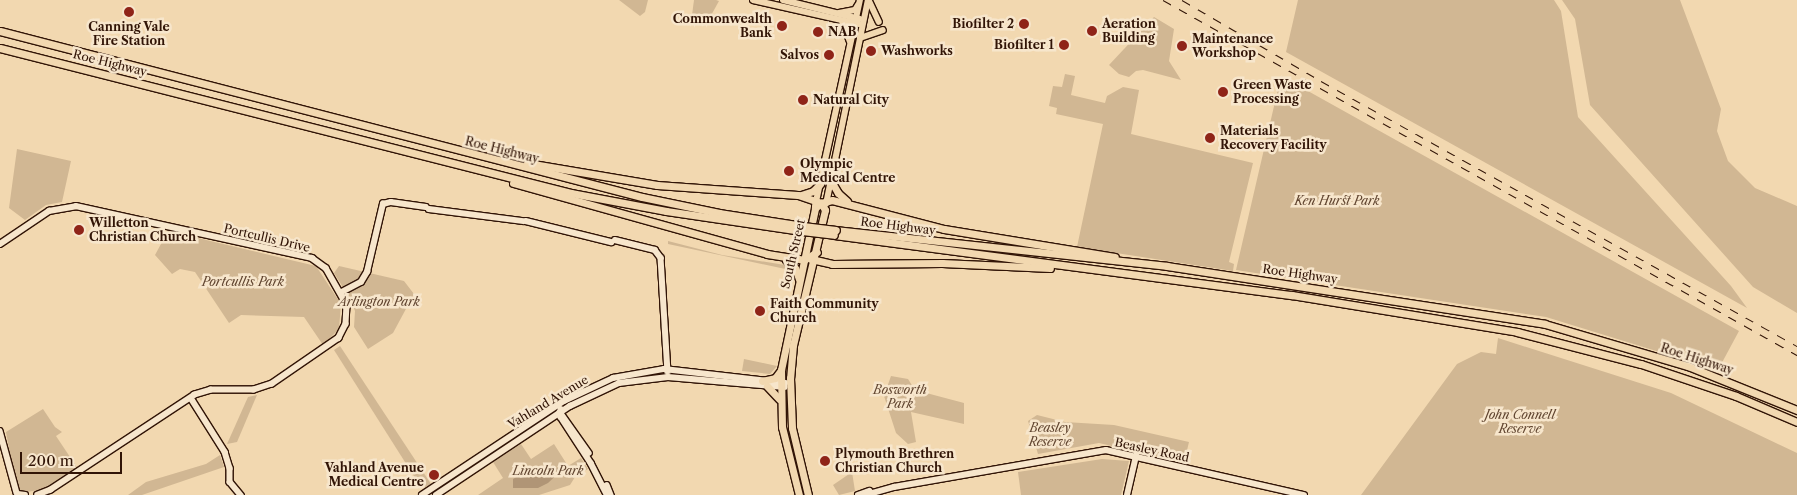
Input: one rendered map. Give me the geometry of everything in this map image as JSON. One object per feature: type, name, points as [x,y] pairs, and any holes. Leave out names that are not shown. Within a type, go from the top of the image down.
[{"type":"highway","points":[[0,26],[81,52]]},
{"type":"highway","name":"Roe Highway","points":[[0,31],[642,197],[719,214],[835,233],[1292,295],[1517,332],[1641,364],[1736,396],[1797,422]]},
{"type":"highway","name":"Roe Highway","points":[[0,48],[54,60],[474,169],[615,202],[803,228]]},
{"type":"highway","points":[[0,52],[54,60]]},
{"type":"highway","points":[[490,158],[657,185],[798,195],[820,203],[854,204]]},
{"type":"highway","points":[[474,169],[526,188],[781,257],[832,264],[942,263],[1105,270]]},
{"type":"highway","points":[[830,181],[841,197],[854,204],[944,229],[1167,266]]},
{"type":"highway","points":[[798,195],[813,191],[820,184]]},
{"type":"highway","name":"South Street","points":[[799,495],[786,450],[781,402],[782,370],[799,279],[809,260],[817,252],[825,210],[820,203]]},
{"type":"highway","name":"South Street","points":[[808,493],[792,428],[790,386],[794,345],[812,273],[806,249],[820,203]]},
{"type":"highway","name":"Roe Highway","points":[[835,233],[1167,266],[1545,324],[1688,366],[1797,410]]},
{"type":"highway","points":[[781,257],[791,262],[799,279]]},
{"type":"highway","points":[[812,273],[832,264]]},
{"type":"highway","points":[[781,402],[764,383],[775,378],[782,370]]},
{"type":"main road","points":[[753,0],[842,21],[863,22]]},
{"type":"main road","points":[[783,0],[856,21]]},
{"type":"main road","points":[[868,0],[879,22]]},
{"type":"main road","name":"South Street","points":[[820,203],[830,181],[868,0]]},
{"type":"main road","points":[[837,14],[855,10],[860,2]]},
{"type":"main road","name":"South Street","points":[[820,203],[820,184],[860,2]]},
{"type":"main road","points":[[842,21],[851,43]]},
{"type":"main road","points":[[860,38],[883,30]]},
{"type":"main road","points":[[342,292],[361,282],[367,272],[383,204],[391,202],[539,224],[655,250],[661,258],[666,377]]},
{"type":"main road","name":"Portcullis Drive","points":[[0,244],[49,211],[76,206],[312,258],[326,268],[342,292],[347,305],[348,319],[344,331],[332,345],[262,388],[211,390],[191,398],[57,486],[38,495]]},
{"type":"main road","name":"Vahland Avenue","points":[[422,495],[562,402],[613,378],[666,369],[790,386]]},
{"type":"main road","name":"Vahland Avenue","points":[[436,495],[560,412],[588,396],[619,383],[666,377],[764,383]]},
{"type":"main road","points":[[191,398],[224,452],[230,468],[230,482],[241,495]]},
{"type":"main road","points":[[562,402],[560,412],[594,468],[607,495]]},
{"type":"main road","points":[[547,413],[560,412]]},
{"type":"main road","points":[[560,412],[598,468],[611,495]]},
{"type":"main road","points":[[0,431],[17,494]]},
{"type":"main road","points":[[0,442],[17,494]]},
{"type":"main road","name":"Beasley Road","points":[[858,495],[1099,451],[1138,456],[1304,495]]},
{"type":"main road","points":[[1129,495],[1138,456]]},
{"type":"main road","name":"Beasley Road","points":[[1277,488],[1297,495]]},
{"type":"main road","name":"Beasley Road","points":[[866,495],[874,492]]},
{"type":"green space","points":[[619,0],[648,0],[645,12],[640,16]]},
{"type":"green space","points":[[694,0],[719,1],[709,19],[692,15]]},
{"type":"green space","points":[[1298,0],[1554,0],[1561,11],[1578,117],[1731,286],[1747,308],[1286,52]]},
{"type":"green space","points":[[1562,0],[1680,0],[1721,109],[1717,131],[1728,161],[1755,188],[1797,206],[1797,313],[1753,287],[1590,105],[1575,19]]},
{"type":"green space","points":[[1154,17],[1174,29],[1169,61],[1181,80],[1143,70],[1136,71],[1129,77],[1119,74],[1109,65]]},
{"type":"green space","points":[[1065,74],[1075,76],[1071,95],[1105,103],[1107,96],[1123,87],[1139,90],[1131,134],[1253,163],[1229,262],[1234,264],[1233,271],[1077,247],[1103,124],[1056,114],[1057,108],[1049,106],[1053,86],[1062,87]]},
{"type":"green space","name":"Ken Hurst Park","points":[[1281,76],[1739,331],[1718,370],[1546,317],[1236,270]]},
{"type":"green space","points":[[17,149],[71,161],[62,202],[46,205],[25,220],[9,208]]},
{"type":"green space","name":"Portcullis Park","points":[[168,231],[316,266],[341,304],[339,329],[323,345],[304,317],[241,315],[229,323],[195,272],[180,269],[172,274],[155,255]]},
{"type":"green space","points":[[668,241],[722,255],[785,265],[790,270],[668,244]]},
{"type":"green space","name":"Arlington Park","points":[[339,266],[404,281],[414,294],[393,333],[368,349],[354,327],[355,311],[349,297],[334,273]]},
{"type":"green space","name":"John Connell Reserve","points":[[1498,338],[1671,393],[1797,453],[1797,495],[1361,495],[1457,364],[1481,352],[1496,354]]},
{"type":"green space","points":[[340,346],[431,484],[425,487],[417,481],[334,350]]},
{"type":"green space","points":[[744,359],[777,366],[770,374],[742,371]]},
{"type":"green space","name":"Bosworth Park","points":[[891,376],[908,379],[915,390],[964,403],[964,424],[911,412],[916,442],[908,444],[896,433],[884,396]]},
{"type":"green space","points":[[257,395],[237,442],[227,444],[248,397]]},
{"type":"green space","points":[[43,409],[55,427],[62,432],[56,436],[78,469],[51,488],[21,493],[16,488],[6,432]]},
{"type":"green space","name":"Beasley Reserve","points":[[1037,415],[1065,422],[1114,425],[1189,442],[1184,463],[1099,443],[1038,454],[1028,421]]},
{"type":"green space","name":"Lincoln Park","points":[[521,444],[531,459],[554,444],[568,466],[581,458],[588,469],[575,477],[570,485],[539,495],[478,495],[503,478],[493,462]]},
{"type":"green space","points":[[220,455],[224,467],[142,495],[128,495],[146,482],[206,464]]},
{"type":"green space","points":[[1102,459],[1129,461],[1121,495],[1021,495],[1018,472]]},
{"type":"green space","points":[[852,472],[855,491],[839,495],[833,485]]},
{"type":"shaded area","points":[[564,468],[548,483],[538,488],[513,488],[513,479],[530,469]]},
{"type":"railway","points":[[1163,0],[1797,355]]},
{"type":"railway","points":[[1182,0],[1321,81],[1797,346]]},
{"type":"place","name":"Canning Vale Fire Station","points":[[129,12]]},
{"type":"place","name":"Biofilter 2","points":[[1024,24]]},
{"type":"place","name":"Commonwealth Bank","points":[[782,26]]},
{"type":"place","name":"Aeration Building","points":[[1092,31]]},
{"type":"place","name":"NAB","points":[[818,32]]},
{"type":"place","name":"Biofilter 1","points":[[1064,45]]},
{"type":"place","name":"Maintenance Workshop","points":[[1182,46]]},
{"type":"place","name":"Washworks","points":[[871,51]]},
{"type":"place","name":"Salvos","points":[[829,55]]},
{"type":"place","name":"Green Waste Processing","points":[[1223,92]]},
{"type":"place","name":"Natural City","points":[[803,100]]},
{"type":"place","name":"Materials Recovery Facility","points":[[1210,138]]},
{"type":"place","name":"Olympic Medical Centre","points":[[789,171]]},
{"type":"place","name":"Willetton Christian Church","points":[[79,230]]},
{"type":"place","name":"Faith Community Church","points":[[760,311]]},
{"type":"place","name":"Plymouth Brethren Christian Church","points":[[825,461]]},
{"type":"place","name":"Vahland Avenue Medical Centre","points":[[434,475]]}]
